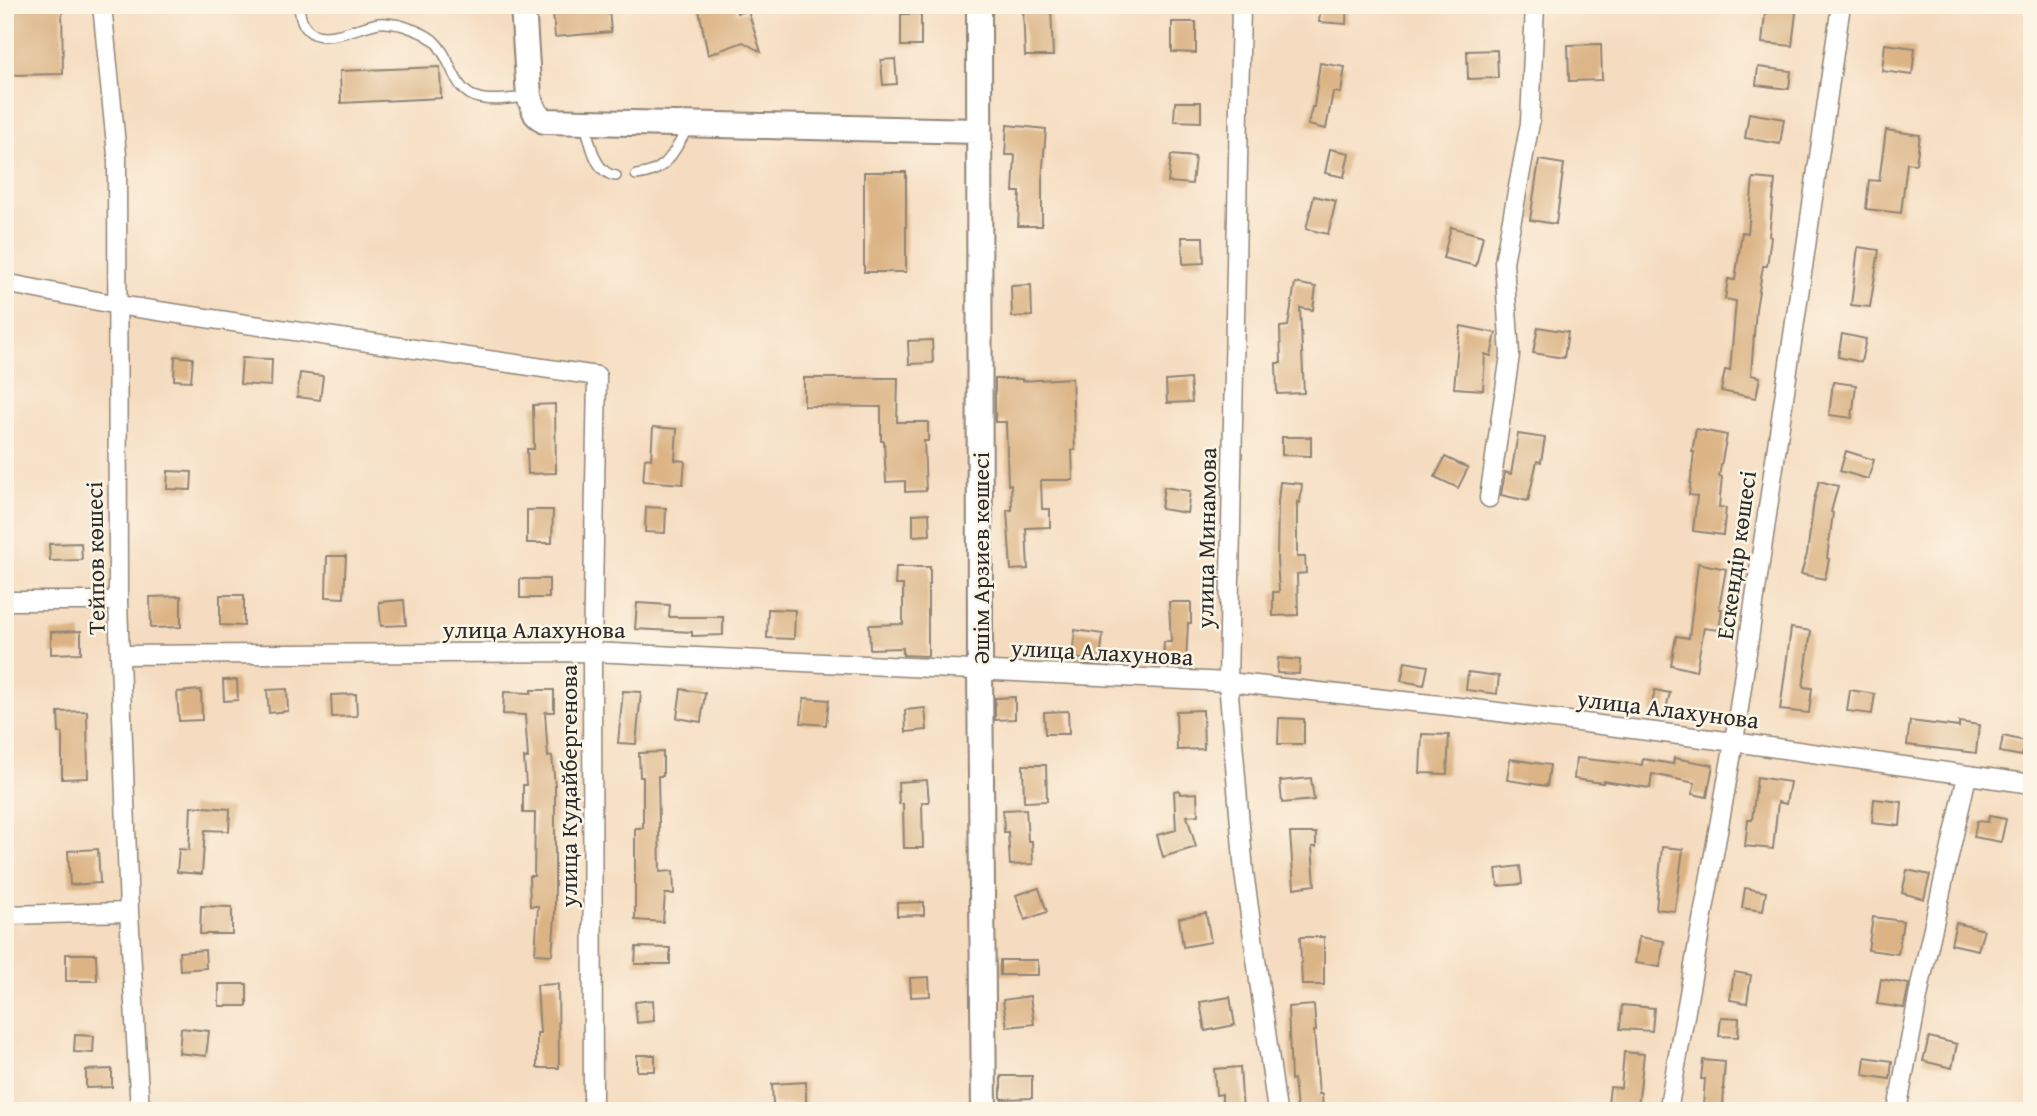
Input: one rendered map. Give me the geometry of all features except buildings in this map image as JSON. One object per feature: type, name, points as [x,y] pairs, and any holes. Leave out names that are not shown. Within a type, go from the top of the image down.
[{"type":"main road","points":[[523,5],[533,106],[544,121],[978,131]]},
{"type":"main road","name":"Әшім Арзиев көшесі","points":[[979,5],[984,1111]]},
{"type":"street","name":"Тейпов көшесі","points":[[102,5],[117,155],[118,601],[129,912],[140,1111]]},
{"type":"street","name":"улица Минамова","points":[[1241,5],[1228,682],[1244,872],[1277,1111]]},
{"type":"street","points":[[1489,498],[1510,355],[1504,262],[1530,123],[1535,5]]},
{"type":"street","name":"Ескендір көшесі","points":[[1668,1111],[1734,742],[1841,5]]},
{"type":"street","points":[[5,283],[118,305]]},
{"type":"street","name":"улица Кудайбергенова","points":[[118,305],[597,376],[592,652],[593,1111]]},
{"type":"street","points":[[5,601],[118,601]]},
{"type":"street","name":"улица Алахунова","points":[[121,655],[592,652],[1228,682],[1459,706],[2032,784]]},
{"type":"street","points":[[1897,1111],[1921,981],[1967,776]]},
{"type":"street","points":[[5,915],[129,912]]},
{"type":"lane","points":[[299,5],[299,17],[304,26],[313,34],[326,37],[382,23],[401,25],[433,40],[445,54],[467,94],[480,99],[533,106]]},
{"type":"lane","points":[[584,122],[597,163],[604,173],[616,176]]},
{"type":"lane","points":[[636,175],[660,169],[691,123]]}]
